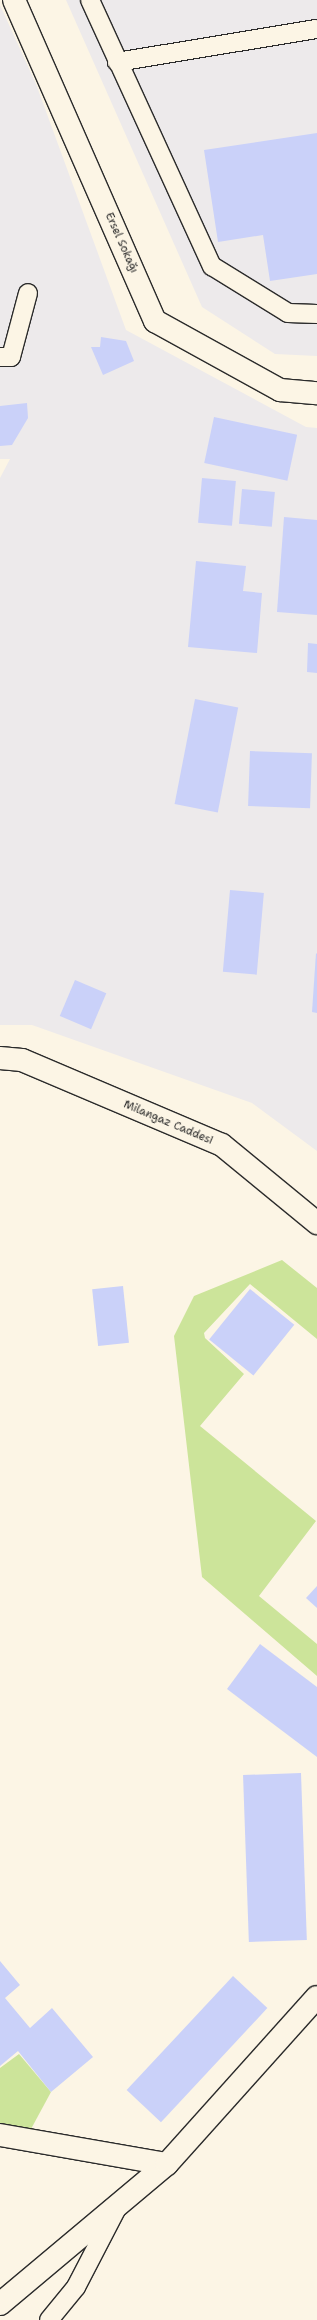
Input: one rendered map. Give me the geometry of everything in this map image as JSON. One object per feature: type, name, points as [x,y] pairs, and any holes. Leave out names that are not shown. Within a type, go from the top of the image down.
[{"type":"street","name":"Ersel Sokağı","points":[[14,0],[155,321],[280,390],[317,393]]},
{"type":"street","name":"Milangaz Caddesi","points":[[0,1058],[22,1060],[222,1145],[317,1223]]},
{"type":"street","points":[[0,2304],[167,2164],[317,1997]]},
{"type":"street","points":[[0,2135],[167,2164]]},
{"type":"lane","points":[[90,0],[117,62],[212,266],[288,313],[317,314]]},
{"type":"lane","points":[[117,62],[317,30]]},
{"type":"lane","points":[[0,357],[11,357],[28,293]]},
{"type":"lane","points":[[49,2320],[76,2287],[119,2204]]},
{"type":"shaded area","points":[[66,0],[317,0],[317,356],[275,354],[202,307]]},
{"type":"shaded area","points":[[0,5],[36,84],[126,330],[306,427],[317,428],[317,1151],[252,1103],[32,1025],[0,1025],[0,478],[10,459],[0,459]]},
{"type":"green space","points":[[282,1260],[317,1288],[317,1339],[250,1284],[204,1333],[205,1338],[244,1374],[200,1426],[316,1521],[259,1596],[317,1644],[317,1676],[202,1577],[174,1336],[194,1296]]},
{"type":"green space","points":[[19,2054],[51,2092],[31,2129],[0,2123],[0,2068]]},
{"type":"building","points":[[317,133],[317,274],[270,281],[263,235],[218,242],[204,150]]},
{"type":"building","points":[[101,337],[126,341],[134,361],[103,375],[91,347],[100,347]]},
{"type":"building","points":[[27,403],[28,418],[12,445],[0,446],[0,406]]},
{"type":"building","points":[[214,417],[297,435],[287,481],[204,463]]},
{"type":"building","points":[[202,478],[236,481],[232,526],[198,523]]},
{"type":"building","points":[[242,489],[275,492],[272,527],[239,524]]},
{"type":"building","points":[[284,517],[317,520],[317,615],[277,612]]},
{"type":"building","points":[[196,561],[246,566],[243,591],[262,593],[257,653],[188,647]]},
{"type":"building","points":[[308,643],[317,644],[317,673],[307,672]]},
{"type":"building","points":[[195,699],[238,707],[218,812],[175,804]]},
{"type":"building","points":[[250,751],[312,753],[310,808],[248,806]]},
{"type":"building","points":[[230,890],[264,893],[257,975],[223,972]]},
{"type":"building","points":[[316,953],[317,954],[317,1013],[312,1012]]},
{"type":"building","points":[[75,980],[106,993],[91,1029],[60,1016]]},
{"type":"building","points":[[123,1286],[129,1343],[98,1346],[92,1289]]},
{"type":"building","points":[[250,1289],[294,1325],[253,1375],[209,1340]]},
{"type":"building","points":[[317,1586],[317,1608],[306,1598]]},
{"type":"building","points":[[260,1644],[317,1687],[317,1757],[227,1689]]},
{"type":"building","points":[[301,1773],[307,1940],[249,1942],[243,1775]]},
{"type":"building","points":[[0,1961],[20,1985],[5,1998],[30,2028],[52,2008],[93,2057],[51,2092],[18,2051],[0,2066]]},
{"type":"building","points":[[233,1976],[267,2008],[161,2122],[127,2090]]}]
